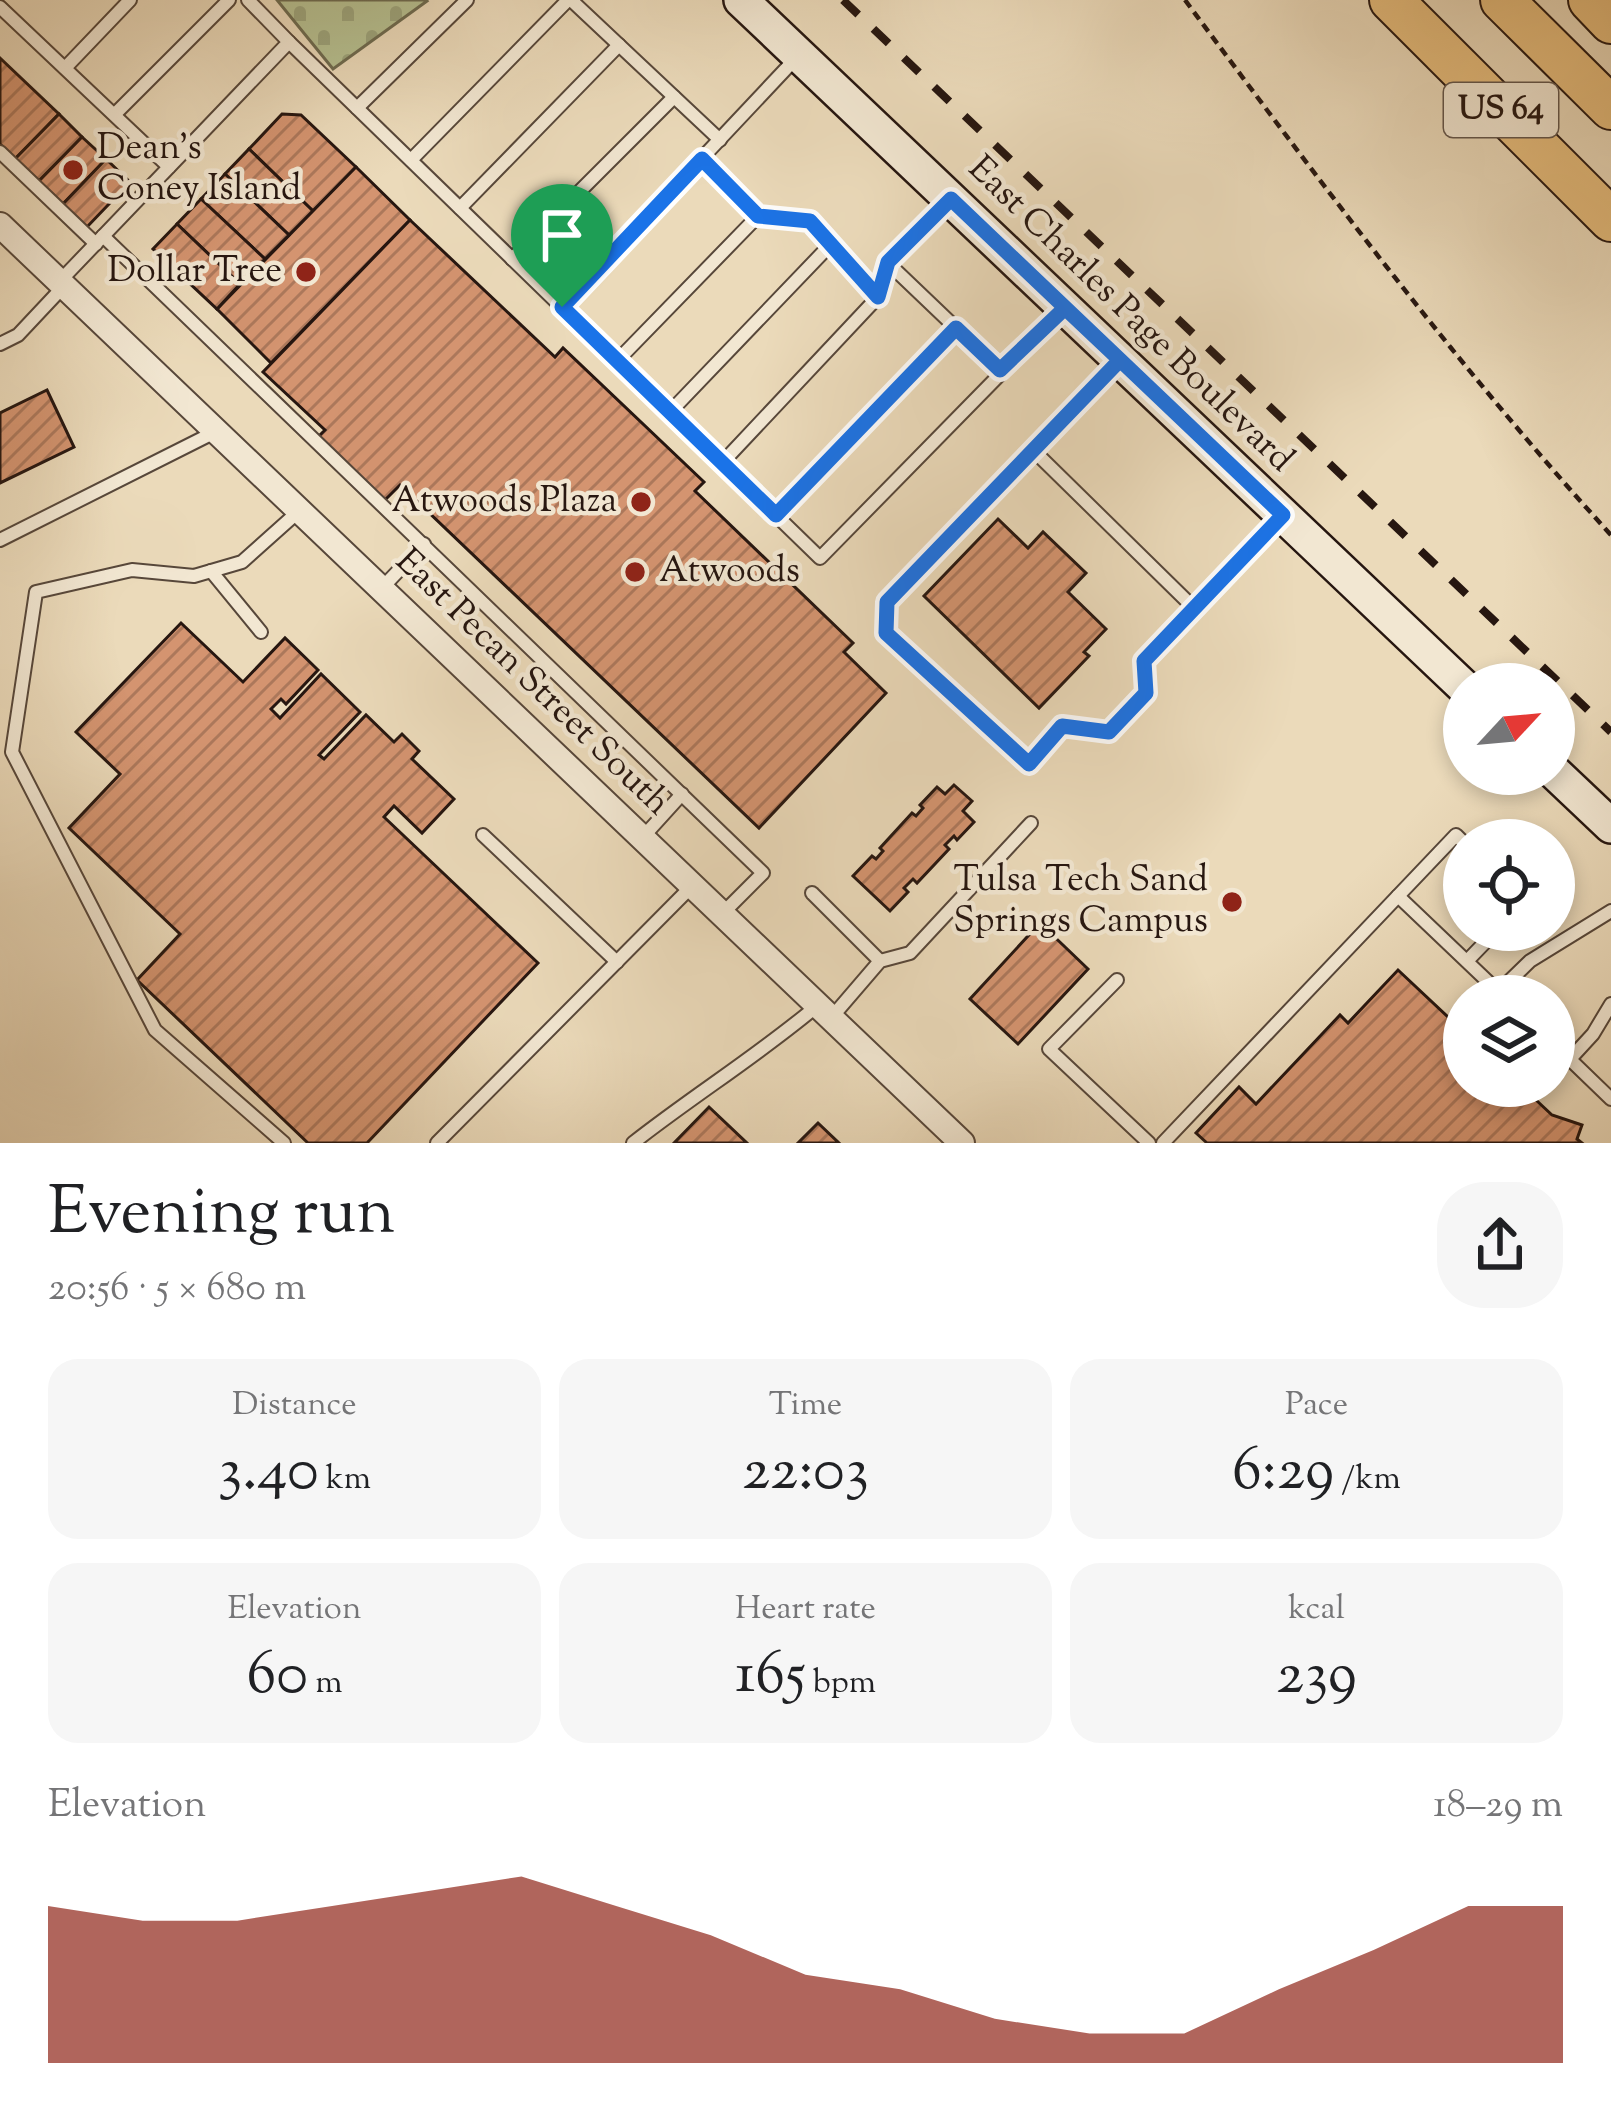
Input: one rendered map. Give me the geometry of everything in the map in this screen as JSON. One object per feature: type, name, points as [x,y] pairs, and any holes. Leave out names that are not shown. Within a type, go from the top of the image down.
[{"type":"highway","name":"US 64","points":[[1391,0],[1611,220]]},
{"type":"highway","name":"US 64","points":[[1502,0],[1611,108]]},
{"type":"highway","points":[[1590,0],[1611,22]]},
{"type":"main road","name":"East Charles Page Boulevard","points":[[741,0],[1443,667]]},
{"type":"main road","points":[[1575,792],[1611,826]]},
{"type":"street","name":"East Pecan Street South","points":[[0,225],[962,1143]]},
{"type":"lane","points":[[115,114],[230,0]]},
{"type":"lane","points":[[248,0],[820,558],[1065,308]]},
{"type":"lane","points":[[357,108],[467,0]]},
{"type":"lane","points":[[411,160],[570,0],[720,140]]},
{"type":"lane","points":[[65,68],[124,2]]},
{"type":"lane","points":[[0,7],[169,167]]},
{"type":"lane","points":[[0,344],[18,335],[100,240],[289,42]]},
{"type":"lane","points":[[460,208],[619,45]]},
{"type":"lane","points":[[562,307],[799,55]]},
{"type":"lane","points":[[512,259],[674,97]]},
{"type":"lane","points":[[0,152],[424,544],[763,872],[722,914]]},
{"type":"lane","points":[[702,159],[758,216],[810,221],[878,297]]},
{"type":"lane","points":[[722,463],[878,297],[888,262],[951,199]]},
{"type":"lane","points":[[617,361],[758,216]]},
{"type":"lane","points":[[670,412],[832,244]]},
{"type":"lane","points":[[888,262],[1000,370]]},
{"type":"lane","points":[[776,515],[956,328]]},
{"type":"lane","points":[[1120,360],[887,602],[886,633],[1029,764],[1062,726],[1109,732],[1146,693],[1144,661],[1283,515]]},
{"type":"lane","points":[[0,540],[216,431]]},
{"type":"lane","points":[[1033,450],[1194,608]]},
{"type":"lane","points":[[284,1143],[155,1030],[12,752],[36,592],[132,570],[194,576],[242,562],[299,511]]},
{"type":"lane","points":[[381,590],[424,544]]},
{"type":"lane","points":[[211,571],[261,632]]},
{"type":"lane","points":[[642,838],[682,794]]},
{"type":"lane","points":[[633,1143],[711,1084],[824,1012],[880,961],[910,952],[1031,823]]},
{"type":"lane","points":[[483,836],[617,962]]},
{"type":"lane","points":[[1163,1143],[1443,849]]},
{"type":"lane","points":[[437,1143],[692,886]]},
{"type":"lane","points":[[812,893],[880,961]]},
{"type":"lane","points":[[1398,896],[1481,975]]},
{"type":"lane","points":[[1518,975],[1530,961],[1611,911]]},
{"type":"lane","points":[[1467,961],[1476,951]]},
{"type":"lane","points":[[1117,980],[1049,1049],[1149,1143]]},
{"type":"lane","points":[[1575,1054],[1611,1004]]},
{"type":"lane","points":[[1575,1063],[1609,1092]]},
{"type":"path","points":[[1185,0],[1378,258],[1611,535]]},
{"type":"green space","points":[[277,0],[426,0],[427,1],[333,69]]},
{"type":"building","points":[[0,58],[59,114],[15,159],[0,144]]},
{"type":"building","points":[[59,114],[82,137],[39,181],[15,159]]},
{"type":"building","points":[[282,114],[301,115],[356,167],[313,211],[249,149]]},
{"type":"building","name":"Dean's Coney Island","points":[[82,137],[106,159],[63,204],[39,181]]},
{"type":"building","points":[[249,149],[313,211],[289,235],[225,174]]},
{"type":"building","points":[[106,159],[130,182],[87,227],[63,204]]},
{"type":"building","name":"Dollar Tree","points":[[356,167],[410,220],[271,363],[217,309]]},
{"type":"building","points":[[225,174],[289,235],[265,259],[201,199]]},
{"type":"building","points":[[201,199],[265,259],[240,284],[177,224]]},
{"type":"building","name":"Atwoods","points":[[410,220],[555,357],[563,348],[704,482],[695,491],[853,643],[844,652],[886,693],[759,828],[400,485],[384,501],[317,438],[325,430],[263,372]]},
{"type":"building","points":[[177,224],[240,284],[217,309],[153,249]]},
{"type":"building","points":[[47,390],[74,447],[0,483],[0,413]]},
{"type":"building","points":[[998,519],[1028,548],[1043,532],[1086,573],[1068,592],[1106,629],[1084,652],[1089,656],[1039,708],[924,596]]},
{"type":"building","points":[[181,623],[243,682],[285,638],[318,670],[286,704],[281,699],[271,709],[280,718],[321,674],[360,712],[319,755],[324,759],[366,715],[394,742],[402,734],[419,751],[412,759],[454,799],[422,833],[394,806],[384,817],[538,963],[367,1143],[308,1143],[137,980],[180,934],[69,828],[120,774],[76,732]]},
{"type":"building","points":[[954,785],[972,801],[963,811],[974,822],[945,845],[949,849],[917,883],[913,879],[904,888],[908,892],[890,911],[853,876],[872,856],[876,859],[883,851],[880,848],[912,813],[916,816],[937,787],[945,794]]},
{"type":"building","points":[[1040,923],[1088,969],[1018,1044],[970,999]]},
{"type":"building","points":[[1398,970],[1443,1012],[1443,1107],[1543,1107],[1552,1115],[1582,1125],[1577,1139],[1582,1143],[1207,1143],[1196,1133],[1239,1087],[1256,1104],[1340,1015],[1348,1023]]},
{"type":"building","points":[[709,1107],[747,1143],[674,1143]]},
{"type":"building","points":[[818,1123],[839,1143],[798,1143]]},
{"type":"railway","points":[[843,0],[1611,732]]},
{"type":"place","name":"Dean's Coney Island","points":[[73,170]]},
{"type":"place","name":"Dollar Tree","points":[[306,272]]},
{"type":"place","name":"Atwoods Plaza","points":[[641,502]]},
{"type":"place","name":"Atwoods","points":[[635,572]]},
{"type":"place","name":"Tulsa Tech Sand Springs Campus","points":[[1232,902]]},
{"type":"route","points":[[702,159],[758,216],[810,221],[878,297],[888,262],[951,199],[1283,515],[1144,661],[1146,693],[1109,732],[1062,726],[1029,764],[886,633],[887,602],[1120,360],[1065,308],[1000,370],[956,328],[776,515],[562,307],[702,159]]}]
